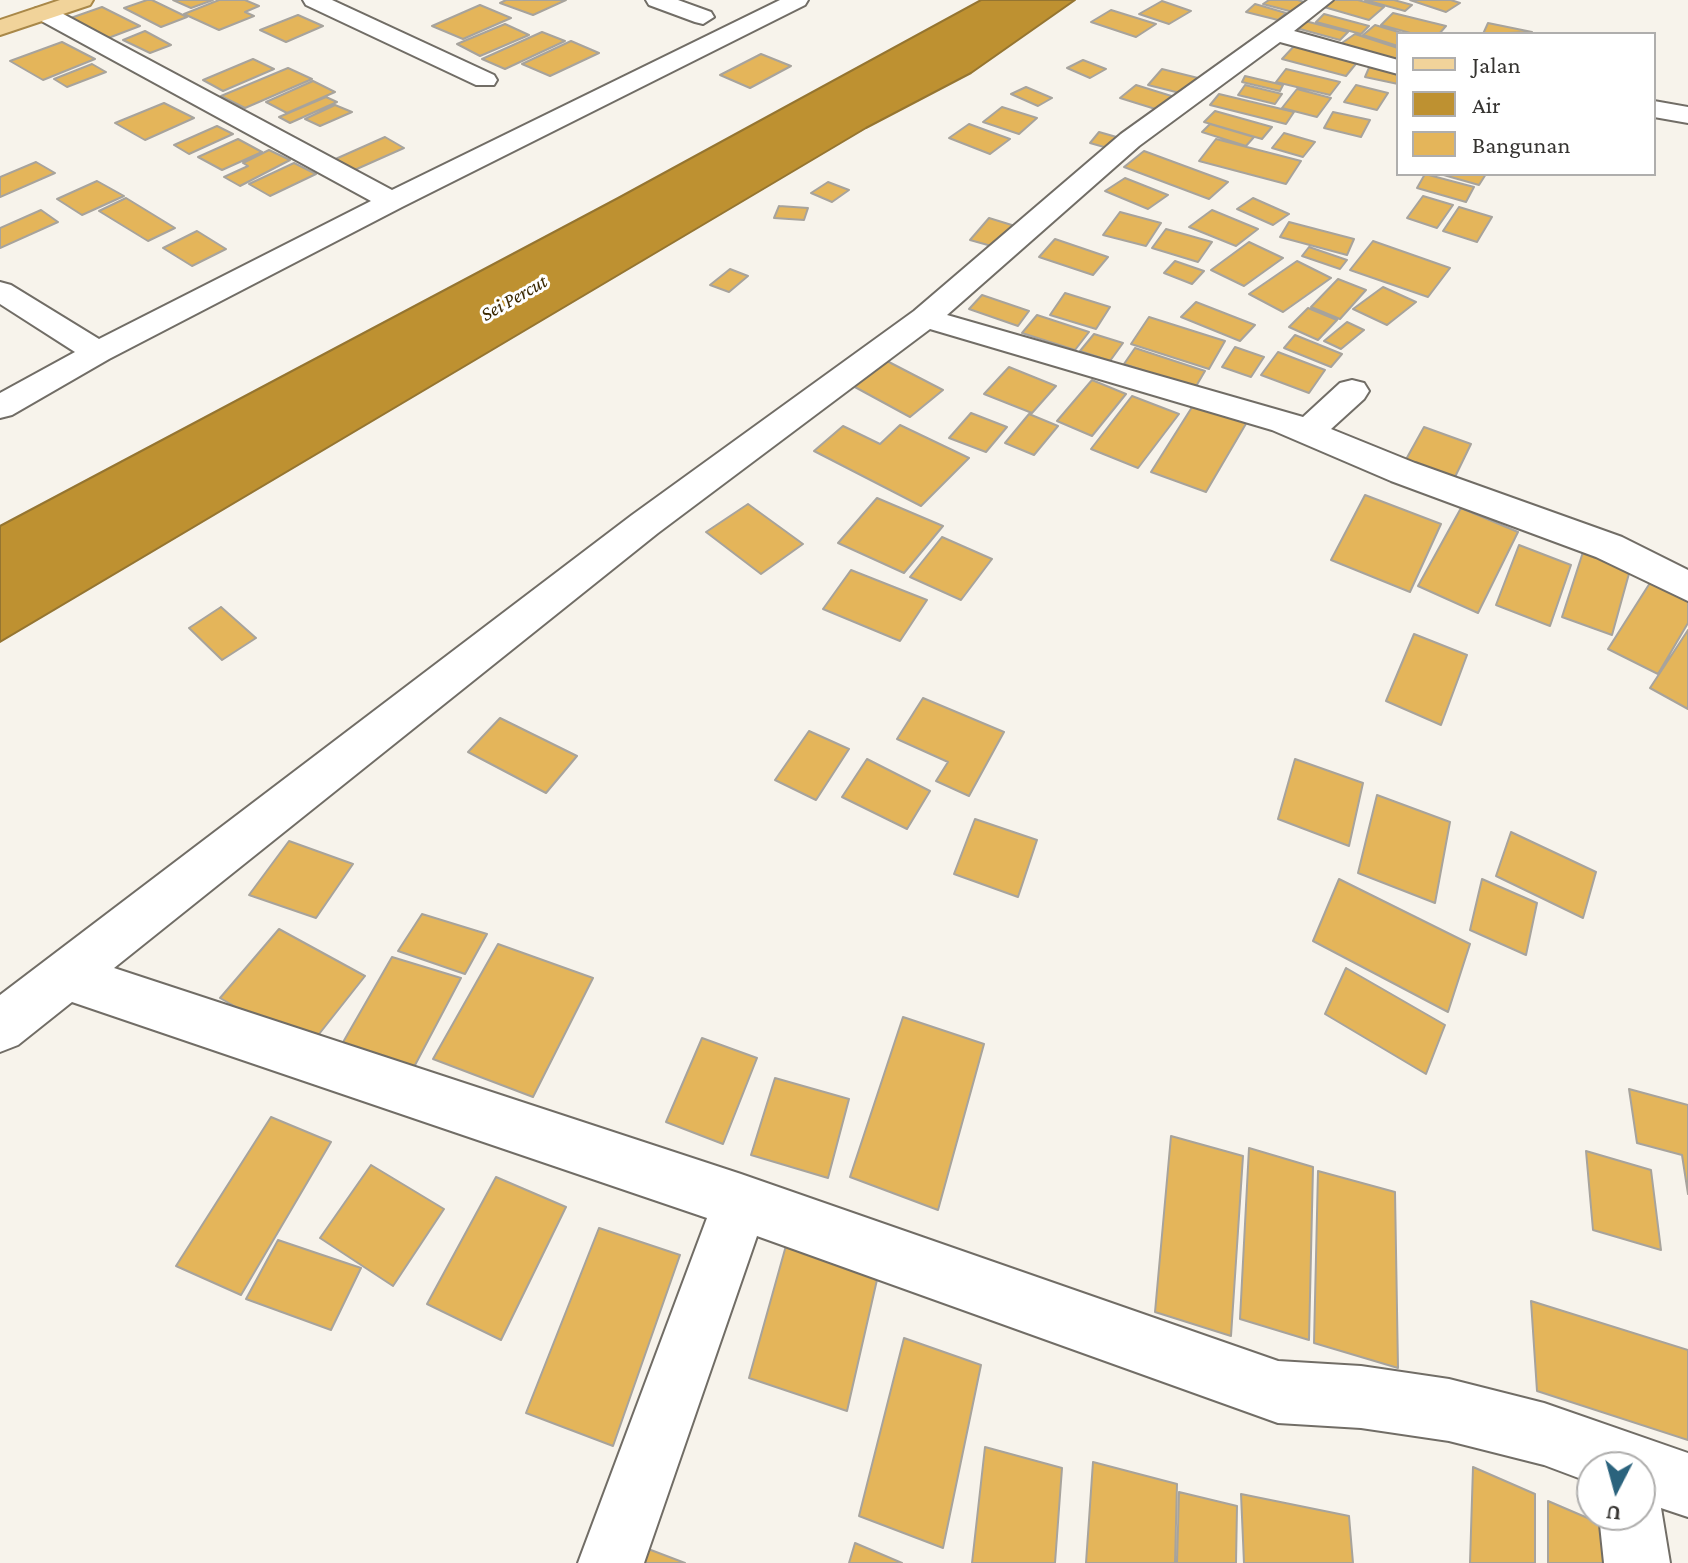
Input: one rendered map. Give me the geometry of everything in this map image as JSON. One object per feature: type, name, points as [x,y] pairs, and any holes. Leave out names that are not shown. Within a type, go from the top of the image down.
[{"type":"main road","points":[[0,28],[82,0]]},
{"type":"street","points":[[314,0],[485,80]]},
{"type":"street","points":[[657,0],[703,17]]},
{"type":"street","points":[[0,407],[98,352],[392,201],[797,0]]},
{"type":"street","points":[[0,1027],[645,524],[925,318],[1130,140],[1322,0]]},
{"type":"street","points":[[44,13],[392,201]]},
{"type":"street","points":[[1277,34],[1396,66]]},
{"type":"street","points":[[1656,109],[1688,115]]},
{"type":"street","points":[[0,291],[98,352]]},
{"type":"street","points":[[925,318],[1216,400],[1307,432],[1403,472],[1609,547],[1688,587]]},
{"type":"street","points":[[1307,432],[1352,391]]},
{"type":"street","points":[[65,976],[741,1202],[1278,1392],[1361,1397],[1449,1410],[1544,1434],[1578,1451]]},
{"type":"street","points":[[611,1563],[741,1202]]},
{"type":"street","points":[[1656,1481],[1688,1485]]},
{"type":"street","points":[[1635,1531],[1637,1563]]},
{"type":"water","name":"Sei Percut","points":[[981,0],[1075,0],[971,73],[866,128],[0,642],[0,526],[618,198]]},
{"type":"building","points":[[147,0],[187,17],[161,27],[124,8]]},
{"type":"building","points":[[173,0],[213,0],[191,8]]},
{"type":"building","points":[[219,0],[245,0],[259,6],[245,12],[254,16],[219,30],[184,14]]},
{"type":"building","points":[[506,0],[566,0],[533,15],[500,3]]},
{"type":"building","points":[[1269,0],[1304,2],[1293,12],[1263,4]]},
{"type":"building","points":[[1332,0],[1358,0],[1384,7],[1369,20],[1324,7]]},
{"type":"building","points":[[1365,0],[1394,0],[1412,5],[1405,11]]},
{"type":"building","points":[[1410,0],[1451,0],[1460,3],[1446,12]]},
{"type":"building","points":[[1162,1],[1191,11],[1169,24],[1139,14]]},
{"type":"building","points":[[1255,4],[1286,13],[1278,20],[1246,12]]},
{"type":"building","points":[[480,5],[511,18],[463,39],[432,26]]},
{"type":"building","points":[[102,7],[140,26],[103,40],[65,20]]},
{"type":"building","points":[[1111,10],[1156,24],[1136,37],[1091,22]]},
{"type":"building","points":[[1393,13],[1446,26],[1441,32],[1407,32],[1381,25]]},
{"type":"building","points":[[1324,14],[1369,26],[1361,34],[1316,22]]},
{"type":"building","points":[[298,15],[323,26],[286,42],[260,30]]},
{"type":"building","points":[[1305,21],[1348,32],[1340,40],[1296,28]]},
{"type":"building","points":[[1488,23],[1532,32],[1484,32]]},
{"type":"building","points":[[505,24],[529,35],[480,56],[457,44]]},
{"type":"building","points":[[1375,25],[1398,32],[1396,45],[1363,35]]},
{"type":"building","points":[[145,31],[171,45],[150,53],[123,40]]},
{"type":"building","points":[[542,32],[565,41],[505,69],[482,59]]},
{"type":"building","points":[[1355,34],[1396,47],[1396,60],[1339,45]]},
{"type":"building","points":[[571,41],[599,53],[550,76],[522,64]]},
{"type":"building","points":[[62,42],[95,59],[43,80],[10,61]]},
{"type":"building","points":[[1296,44],[1359,60],[1346,76],[1282,59]]},
{"type":"building","points":[[761,54],[791,66],[750,88],[720,75]]},
{"type":"building","points":[[253,59],[274,69],[223,91],[203,80]]},
{"type":"building","points":[[1083,60],[1106,69],[1090,78],[1067,68]]},
{"type":"building","points":[[1371,63],[1396,68],[1396,84],[1365,77]]},
{"type":"building","points":[[92,64],[106,72],[67,87],[54,79]]},
{"type":"building","points":[[288,68],[312,79],[245,108],[221,96]]},
{"type":"building","points":[[1162,69],[1198,78],[1184,94],[1148,85]]},
{"type":"building","points":[[1286,69],[1340,82],[1330,95],[1276,82]]},
{"type":"building","points":[[1245,76],[1283,85],[1280,91],[1242,82]]},
{"type":"building","points":[[313,81],[335,92],[287,113],[266,102]]},
{"type":"building","points":[[1136,85],[1181,99],[1165,112],[1120,98]]},
{"type":"building","points":[[1245,85],[1282,94],[1275,104],[1238,95]]},
{"type":"building","points":[[1356,85],[1388,93],[1377,110],[1344,102]]},
{"type":"building","points":[[1026,87],[1052,98],[1038,106],[1011,94]]},
{"type":"building","points":[[1297,89],[1331,98],[1317,117],[1282,108]]},
{"type":"building","points":[[1219,94],[1294,112],[1286,124],[1210,105]]},
{"type":"building","points":[[326,97],[337,102],[290,123],[279,117]]},
{"type":"building","points":[[164,103],[194,118],[145,140],[115,123]]},
{"type":"building","points":[[335,105],[352,112],[320,126],[305,119]]},
{"type":"building","points":[[1002,107],[1037,118],[1019,134],[983,122]]},
{"type":"building","points":[[1215,111],[1272,127],[1262,139],[1204,122]]},
{"type":"building","points":[[1333,112],[1370,120],[1361,137],[1324,128]]},
{"type":"building","points":[[969,124],[1010,139],[990,154],[949,138]]},
{"type":"building","points":[[1210,124],[1254,137],[1246,146],[1202,132]]},
{"type":"building","points":[[217,126],[233,134],[189,154],[174,145]]},
{"type":"building","points":[[1099,132],[1120,138],[1111,149],[1090,143]]},
{"type":"building","points":[[1284,133],[1315,142],[1303,157],[1272,148]]},
{"type":"building","points":[[385,137],[404,148],[350,172],[331,161]]},
{"type":"building","points":[[238,139],[262,152],[222,170],[198,157]]},
{"type":"building","points":[[1216,139],[1301,161],[1286,184],[1199,161]]},
{"type":"building","points":[[269,150],[290,160],[240,186],[224,177],[248,166],[243,163]]},
{"type":"building","points":[[1144,151],[1228,182],[1209,199],[1124,167]]},
{"type":"building","points":[[36,162],[55,173],[0,197],[0,177]]},
{"type":"building","points":[[294,163],[316,174],[270,196],[249,184]]},
{"type":"building","points":[[1424,176],[1474,187],[1466,202],[1417,188]]},
{"type":"building","points":[[1447,176],[1485,176],[1479,185]]},
{"type":"building","points":[[1125,178],[1168,195],[1148,209],[1105,191]]},
{"type":"building","points":[[97,181],[124,196],[82,215],[57,199]]},
{"type":"building","points":[[828,182],[849,190],[832,202],[811,193]]},
{"type":"building","points":[[1423,196],[1453,205],[1437,228],[1407,218]]},
{"type":"building","points":[[126,198],[175,228],[148,241],[99,211]]},
{"type":"building","points":[[1253,198],[1289,214],[1273,225],[1237,209]]},
{"type":"building","points":[[779,206],[808,208],[804,220],[774,218]]},
{"type":"building","points":[[1459,207],[1492,217],[1477,242],[1443,231]]},
{"type":"building","points":[[41,210],[58,222],[0,248],[0,228]]},
{"type":"building","points":[[1212,210],[1258,229],[1236,246],[1189,227]]},
{"type":"building","points":[[1120,212],[1161,223],[1146,246],[1103,235]]},
{"type":"building","points":[[989,218],[1015,226],[995,247],[970,240]]},
{"type":"building","points":[[1289,222],[1354,239],[1347,255],[1280,237]]},
{"type":"building","points":[[1166,229],[1212,242],[1198,262],[1152,248]]},
{"type":"building","points":[[197,231],[226,249],[192,266],[163,248]]},
{"type":"building","points":[[1055,239],[1108,257],[1093,275],[1039,257]]},
{"type":"building","points":[[1373,241],[1450,268],[1428,297],[1350,270]]},
{"type":"building","points":[[1249,242],[1283,258],[1244,286],[1211,270]]},
{"type":"building","points":[[1309,247],[1347,260],[1340,269],[1302,256]]},
{"type":"building","points":[[1175,261],[1204,271],[1192,284],[1164,273]]},
{"type":"building","points":[[1297,261],[1331,278],[1283,312],[1249,294]]},
{"type":"building","points":[[730,269],[748,276],[729,292],[710,285]]},
{"type":"building","points":[[1338,279],[1366,290],[1340,319],[1311,307]]},
{"type":"building","points":[[1383,287],[1416,302],[1387,325],[1353,309]]},
{"type":"building","points":[[1065,293],[1110,307],[1096,329],[1050,315]]},
{"type":"building","points":[[982,295],[1029,311],[1018,326],[969,309]]},
{"type":"building","points":[[1196,302],[1255,325],[1240,341],[1181,317]]},
{"type":"building","points":[[1308,308],[1337,320],[1318,340],[1289,327]]},
{"type":"building","points":[[1037,315],[1089,332],[1075,350],[1022,333]]},
{"type":"building","points":[[1149,317],[1225,341],[1209,369],[1131,344]]},
{"type":"building","points":[[1347,322],[1364,330],[1341,349],[1324,341]]},
{"type":"building","points":[[1094,334],[1123,343],[1110,361],[1080,351]]},
{"type":"building","points":[[1295,335],[1342,354],[1331,367],[1284,348]]},
{"type":"building","points":[[1235,347],[1264,357],[1251,377],[1222,367]]},
{"type":"building","points":[[1135,348],[1205,371],[1195,388],[1124,364]]},
{"type":"building","points":[[1278,352],[1325,370],[1309,393],[1261,375]]},
{"type":"building","points":[[887,361],[943,390],[910,417],[853,386]]},
{"type":"building","points":[[1009,367],[1056,386],[1032,413],[984,394]]},
{"type":"building","points":[[1092,380],[1126,394],[1092,436],[1057,421]]},
{"type":"building","points":[[1132,396],[1179,414],[1138,468],[1091,449]]},
{"type":"building","points":[[1194,404],[1247,422],[1206,492],[1151,472]]},
{"type":"building","points":[[971,413],[1007,427],[986,452],[949,438]]},
{"type":"building","points":[[1029,414],[1058,426],[1034,455],[1005,443]]},
{"type":"building","points":[[900,425],[969,458],[921,506],[814,451],[843,426],[880,444]]},
{"type":"building","points":[[1424,427],[1471,444],[1453,481],[1404,463]]},
{"type":"building","points":[[1365,495],[1441,524],[1410,592],[1331,560]]},
{"type":"building","points":[[877,498],[943,526],[904,573],[838,543]]},
{"type":"building","points":[[748,504],[803,544],[761,574],[706,532]]},
{"type":"building","points":[[1461,508],[1518,532],[1478,613],[1418,586]]},
{"type":"building","points":[[942,537],[992,559],[961,600],[910,577]]},
{"type":"building","points":[[1519,545],[1571,565],[1550,626],[1496,605]]},
{"type":"building","points":[[1583,552],[1630,570],[1612,635],[1562,617]]},
{"type":"building","points":[[851,570],[927,600],[900,641],[823,609]]},
{"type":"building","points":[[1655,575],[1688,591],[1688,623],[1658,674],[1608,649]]},
{"type":"building","points":[[221,607],[256,638],[222,660],[189,628]]},
{"type":"building","points":[[1688,630],[1688,709],[1650,688]]},
{"type":"building","points":[[1414,634],[1467,655],[1441,725],[1386,701]]},
{"type":"building","points":[[923,698],[1004,732],[969,796],[936,781],[948,762],[897,739]]},
{"type":"building","points":[[500,718],[577,756],[546,793],[468,752]]},
{"type":"building","points":[[809,731],[849,749],[816,800],[775,780]]},
{"type":"building","points":[[867,759],[930,791],[907,829],[842,797]]},
{"type":"building","points":[[1295,759],[1363,783],[1349,846],[1278,819]]},
{"type":"building","points":[[1377,795],[1450,822],[1435,903],[1358,873]]},
{"type":"building","points":[[975,819],[1037,840],[1018,897],[954,874]]},
{"type":"building","points":[[1511,832],[1596,872],[1583,918],[1496,876]]},
{"type":"building","points":[[289,841],[353,864],[316,918],[249,895]]},
{"type":"building","points":[[1339,879],[1470,944],[1448,1012],[1313,941]]},
{"type":"building","points":[[1482,879],[1537,903],[1526,955],[1470,930]]},
{"type":"building","points":[[422,914],[487,934],[465,974],[398,951]]},
{"type":"building","points":[[279,929],[365,976],[308,1048],[220,998]]},
{"type":"building","points":[[498,944],[593,978],[533,1097],[433,1059]]},
{"type":"building","points":[[392,957],[461,978],[414,1067],[342,1044]]},
{"type":"building","points":[[1346,968],[1445,1025],[1426,1074],[1325,1014]]},
{"type":"building","points":[[903,1017],[984,1044],[938,1210],[850,1177]]},
{"type":"building","points":[[702,1038],[757,1058],[723,1144],[666,1122]]},
{"type":"building","points":[[775,1078],[849,1099],[828,1178],[751,1155]]},
{"type":"building","points":[[1629,1089],[1688,1105],[1688,1194],[1682,1155],[1637,1143]]},
{"type":"building","points":[[271,1117],[331,1142],[241,1295],[176,1266]]},
{"type":"building","points":[[1171,1136],[1243,1156],[1231,1336],[1155,1312]]},
{"type":"building","points":[[1249,1148],[1313,1167],[1309,1340],[1240,1319]]},
{"type":"building","points":[[1586,1151],[1651,1170],[1661,1250],[1593,1230]]},
{"type":"building","points":[[371,1165],[444,1209],[393,1286],[320,1238]]},
{"type":"building","points":[[1318,1171],[1395,1192],[1398,1368],[1314,1343]]},
{"type":"building","points":[[496,1177],[566,1207],[501,1340],[427,1304]]},
{"type":"building","points":[[599,1228],[680,1255],[613,1446],[526,1413]]},
{"type":"building","points":[[278,1240],[361,1268],[331,1330],[246,1299]]},
{"type":"building","points":[[787,1242],[879,1271],[847,1411],[749,1378]]},
{"type":"building","points":[[1531,1301],[1688,1350],[1688,1440],[1537,1391]]},
{"type":"building","points":[[904,1338],[981,1365],[943,1548],[859,1516]]},
{"type":"building","points":[[985,1447],[1062,1468],[1055,1563],[972,1563]]},
{"type":"building","points":[[1093,1462],[1177,1484],[1175,1563],[1086,1563]]},
{"type":"building","points":[[1473,1467],[1535,1494],[1535,1563],[1470,1563]]},
{"type":"building","points":[[1179,1492],[1237,1506],[1236,1563],[1177,1563]]},
{"type":"building","points":[[1241,1494],[1349,1516],[1353,1563],[1244,1563]]},
{"type":"building","points":[[1548,1501],[1576,1513],[1576,1531],[1618,1531],[1625,1534],[1626,1563],[1548,1563]]},
{"type":"building","points":[[855,1543],[902,1563],[849,1563]]},
{"type":"building","points":[[643,1547],[685,1563],[638,1563]]}]
